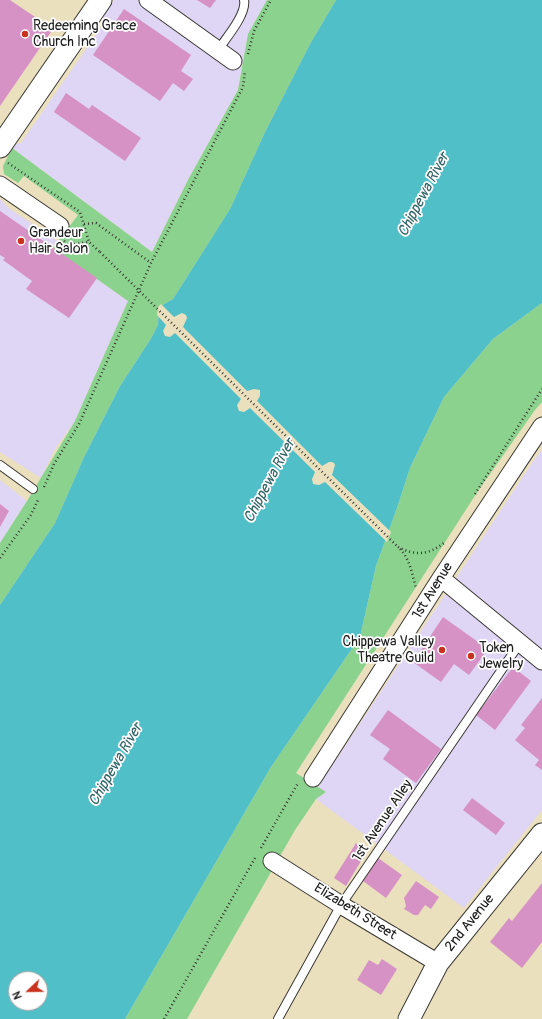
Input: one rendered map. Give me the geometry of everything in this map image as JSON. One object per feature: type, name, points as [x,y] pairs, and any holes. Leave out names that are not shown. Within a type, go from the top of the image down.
[{"type":"street","points":[[3,154],[101,0]]},
{"type":"street","points":[[148,0],[218,50],[242,61]]},
{"type":"street","points":[[0,185],[60,226]]},
{"type":"street","name":"1st Avenue","points":[[313,778],[441,578],[542,426]]},
{"type":"street","points":[[441,578],[542,661]]},
{"type":"street","name":"2nd Avenue","points":[[409,1019],[438,963],[542,834]]},
{"type":"street","name":"Elizabeth Street","points":[[272,861],[341,905],[438,963]]},
{"type":"lane","points":[[218,50],[243,12],[245,5],[244,0]]},
{"type":"lane","points":[[0,465],[33,489]]},
{"type":"lane","name":"1st Avenue Alley","points":[[278,1019],[341,905],[520,643]]},
{"type":"path","points":[[43,488],[54,464],[79,424],[151,263],[243,87],[242,61],[254,30],[271,0]]},
{"type":"path","points":[[3,154],[14,166],[80,212],[89,242],[404,553],[411,566],[416,592]]},
{"type":"path","points":[[84,224],[96,223],[151,263]]},
{"type":"path","points":[[60,226],[62,239],[68,245]]},
{"type":"path","points":[[63,251],[68,245],[89,242]]},
{"type":"path","points":[[0,558],[31,515],[41,494]]},
{"type":"path","points":[[398,547],[413,553],[422,553],[437,548],[445,542]]},
{"type":"shaded area","points":[[114,0],[267,0],[248,34],[238,90],[189,178],[152,252],[12,148],[16,144],[21,143],[102,26],[103,16]]},
{"type":"shaded area","points":[[0,199],[10,209],[58,241],[54,248],[128,301],[75,421],[55,449],[41,478],[0,452]]},
{"type":"shaded area","points":[[542,450],[542,810],[464,908],[316,799],[326,792],[318,787]]},
{"type":"shaded area","points":[[0,480],[27,501],[0,543]]},
{"type":"green space","points":[[267,0],[336,0],[310,44],[265,132],[230,209],[173,299],[159,307],[158,325],[120,386],[84,457],[55,523],[0,605],[0,543],[75,421],[128,301],[53,248],[78,215],[24,176],[18,183],[4,174],[3,166],[12,148],[152,252],[189,178],[238,90],[248,34]]},
{"type":"green space","points":[[542,303],[542,402],[478,491],[296,773],[326,792],[316,799],[295,830],[187,1019],[125,1019],[271,767],[360,637],[376,566],[410,468],[444,397],[493,339]]},
{"type":"water","name":"Chippewa River","points":[[336,0],[542,0],[542,303],[493,339],[444,397],[410,468],[376,566],[360,637],[271,767],[125,1019],[0,1019],[0,605],[55,523],[84,457],[120,386],[158,325],[159,307],[173,299],[230,209],[265,132],[310,44]]},
{"type":"pier","points":[[161,304],[174,317],[182,313],[186,315],[187,318],[183,327],[247,391],[254,389],[260,390],[260,396],[257,401],[322,466],[329,462],[334,463],[335,465],[332,475],[391,532],[387,542],[325,482],[319,485],[313,484],[312,479],[315,472],[250,408],[244,412],[239,411],[237,405],[241,399],[175,333],[170,337],[165,336],[163,331],[166,325],[157,315],[158,307]]},
{"type":"building","name":"Redeeming Grace Church Inc","points":[[0,0],[10,0],[53,29],[0,106]]},
{"type":"building","points":[[197,0],[216,0],[210,8]]},
{"type":"building","points":[[124,9],[191,55],[181,71],[193,79],[184,91],[173,83],[160,101],[93,55]]},
{"type":"building","points":[[66,93],[89,109],[92,105],[141,138],[125,161],[54,112]]},
{"type":"building","points":[[0,211],[97,278],[69,318],[26,289],[32,281],[3,260],[5,258],[0,255]]},
{"type":"building","points":[[0,504],[9,511],[0,527]]},
{"type":"building","name":"Chippewa Valley Theatre Guild","points":[[443,617],[488,649],[469,675],[454,664],[441,682],[413,662]]},
{"type":"building","points":[[513,667],[531,681],[495,730],[476,715]]},
{"type":"building","points":[[542,698],[542,770],[535,765],[539,760],[515,740],[525,728],[521,725]]},
{"type":"building","points":[[388,710],[441,749],[416,783],[383,759],[390,749],[370,735]]},
{"type":"building","points":[[472,798],[505,823],[496,835],[463,810]]},
{"type":"building","points":[[356,843],[367,851],[346,886],[334,878]]},
{"type":"building","points":[[378,858],[402,875],[386,898],[363,881]]},
{"type":"building","points":[[416,881],[439,897],[431,909],[425,905],[418,915],[414,915],[404,909],[406,906],[404,898]]},
{"type":"building","points":[[542,883],[542,942],[522,968],[490,942],[509,918],[512,921]]},
{"type":"building","points":[[382,959],[397,969],[381,995],[357,980],[369,960],[378,965]]},
{"type":"place","name":"Redeeming Grace Church Inc","points":[[25,34]]},
{"type":"place","name":"Grandeur Hair Salon","points":[[21,241]]},
{"type":"place","name":"Chippewa Valley Theatre Guild","points":[[442,650]]},
{"type":"place","name":"Token Jewelry","points":[[471,656]]}]
